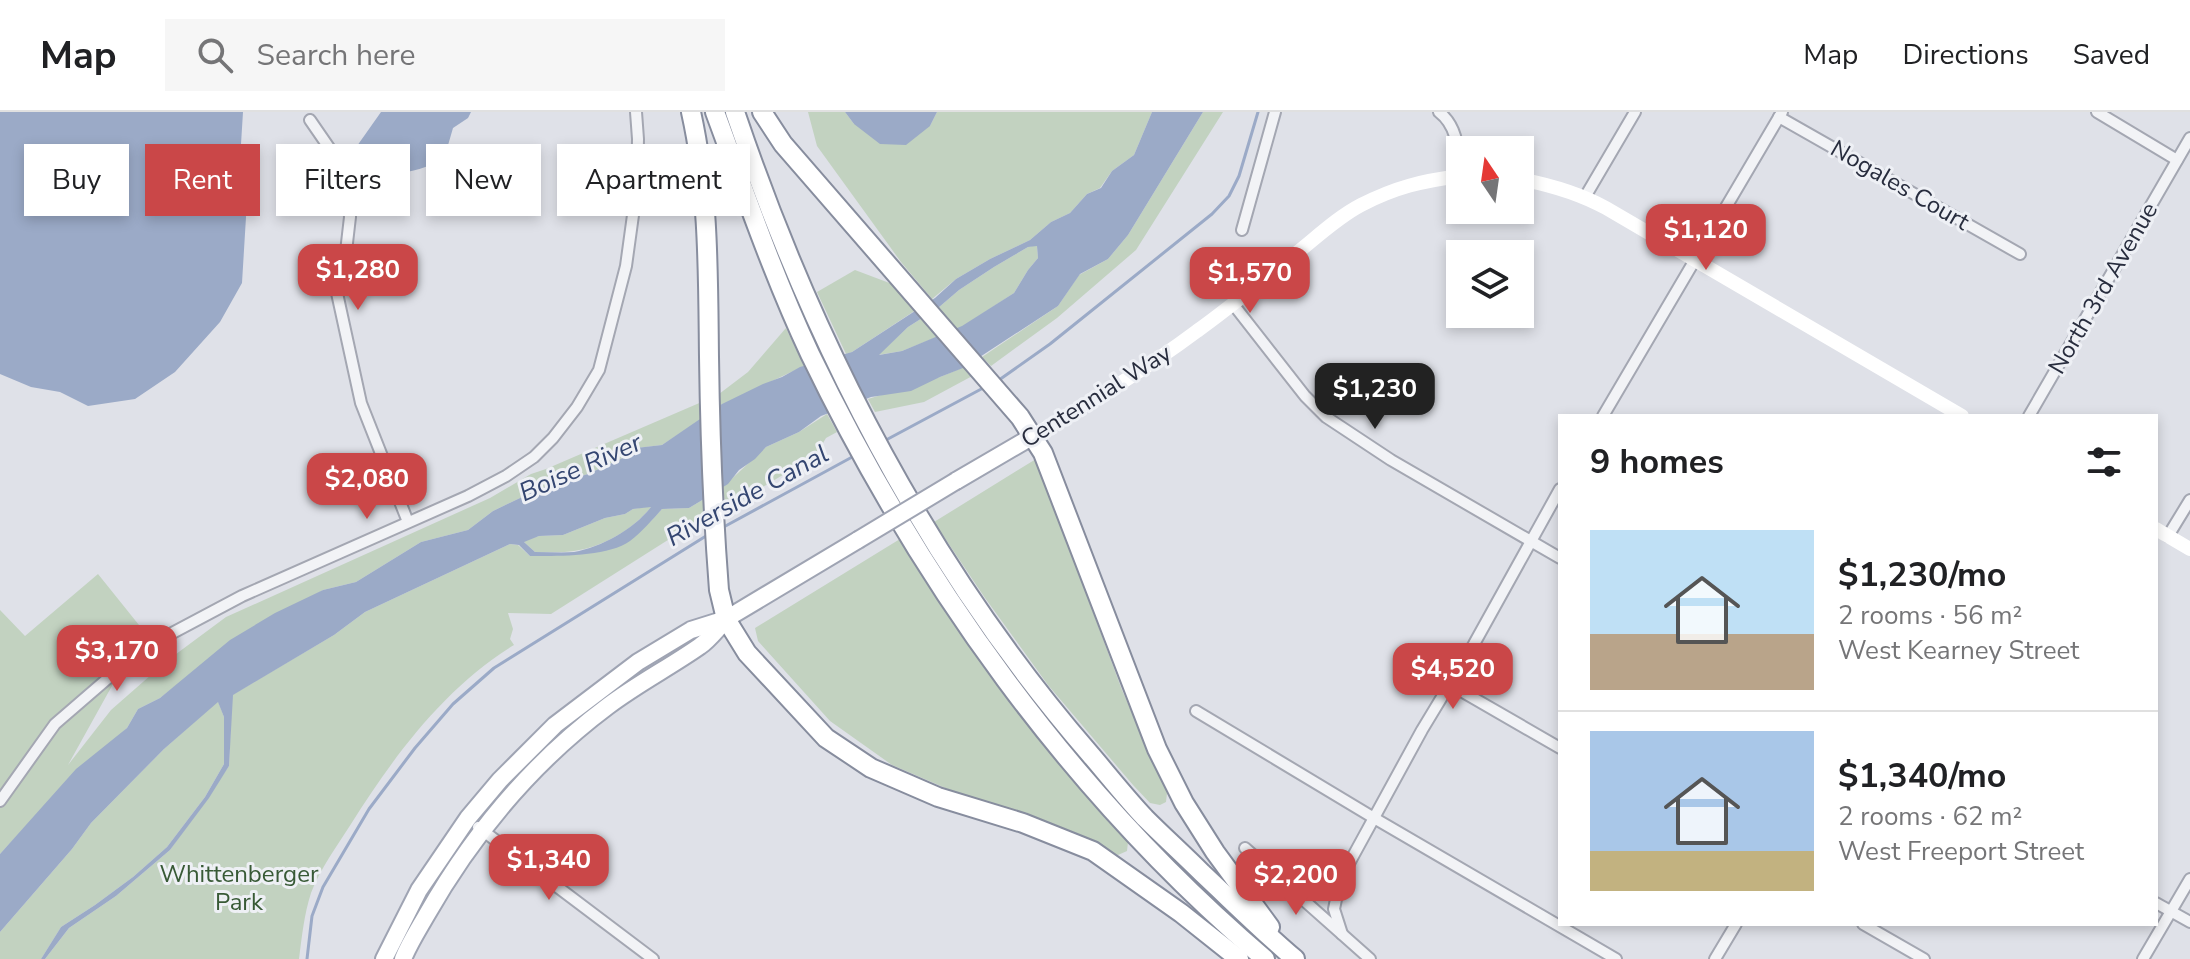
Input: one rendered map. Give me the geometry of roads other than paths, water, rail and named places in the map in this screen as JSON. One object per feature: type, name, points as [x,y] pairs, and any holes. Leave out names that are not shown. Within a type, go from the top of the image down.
[{"type":"highway","points":[[691,112],[698,142],[705,228],[719,590],[726,619],[747,653],[826,738],[871,768],[938,797],[1023,823],[1093,851],[1181,913],[1239,959]]},
{"type":"highway","points":[[715,112],[747,203],[793,292]]},
{"type":"highway","points":[[735,112],[774,221],[809,351],[874,458],[938,582],[1042,727],[1110,806],[1179,881],[1265,959]]},
{"type":"highway","points":[[762,112],[783,144],[1012,407],[1033,436],[1043,453],[1157,749],[1184,803],[1215,852],[1291,956]]},
{"type":"highway","points":[[874,458],[993,632],[1054,713],[1144,816],[1291,956]]},
{"type":"main road","name":"Centennial Way","points":[[384,959],[419,890],[468,818],[526,751],[593,694],[691,630],[726,619],[1133,376],[1233,304],[1358,206],[1391,191],[1446,178]]},
{"type":"main road","points":[[1534,182],[1585,197],[1959,414]]},
{"type":"main road","points":[[2162,533],[2190,549]]},
{"type":"main road","name":"Centennial Way","points":[[403,959],[437,898],[483,830],[514,792],[569,738],[639,684],[702,645],[726,619]]},
{"type":"street","points":[[0,801],[55,724],[121,667],[161,639],[242,596],[506,476],[534,457],[553,438],[577,407],[599,370],[626,266],[637,186],[636,112]]},
{"type":"street","points":[[1242,230],[1275,112]]},
{"type":"street","points":[[1439,112],[1447,118],[1456,136]]},
{"type":"street","points":[[1585,197],[1635,112]]},
{"type":"street","points":[[2097,112],[2177,160]]},
{"type":"street","points":[[1604,414],[1781,114]]},
{"type":"street","name":"Nogales Court","points":[[1781,114],[2020,254]]},
{"type":"street","points":[[310,120],[341,165],[347,184],[350,217],[344,269],[337,293],[361,403],[408,522]]},
{"type":"street","name":"North 3rd Avenue","points":[[2030,414],[2190,138]]},
{"type":"street","points":[[1233,304],[1305,396],[1326,417],[1391,460],[1558,557]]},
{"type":"street","points":[[1342,934],[1334,909],[1340,880],[1558,492]]},
{"type":"street","points":[[2162,533],[2190,500]]},
{"type":"street","points":[[1449,684],[1558,747]]},
{"type":"street","points":[[1196,711],[1558,925]]},
{"type":"street","points":[[468,818],[653,959]]},
{"type":"street","points":[[1245,848],[1370,959]]},
{"type":"street","points":[[2143,959],[2190,879]]},
{"type":"street","points":[[2158,904],[2190,922]]},
{"type":"street","points":[[1559,926],[1616,959]]},
{"type":"street","points":[[1715,959],[1735,926]]},
{"type":"street","points":[[1866,926],[1924,959]]},
{"type":"water","points":[[0,112],[243,112],[241,144],[145,144],[145,216],[246,216],[242,283],[220,322],[175,372],[135,399],[88,406],[60,392],[31,387],[0,374]]},
{"type":"water","points":[[381,112],[471,112],[468,118],[453,128],[448,144],[426,144],[426,166],[412,171],[410,144],[358,144]]},
{"type":"water","points":[[845,112],[937,112],[930,126],[906,145],[880,144],[854,124]]},
{"type":"water","points":[[1152,112],[1203,112],[1128,235],[1108,259],[1080,274],[1058,306],[963,368],[911,391],[871,397],[821,416],[799,432],[766,447],[728,484],[689,508],[662,509],[639,534],[620,546],[582,554],[530,556],[519,545],[510,544],[365,612],[334,635],[233,695],[229,766],[170,850],[116,896],[69,928],[45,959],[41,959],[61,927],[133,877],[167,847],[205,797],[224,764],[224,717],[218,702],[164,749],[91,823],[0,932],[0,854],[76,769],[127,728],[138,709],[160,698],[230,640],[275,613],[323,590],[356,582],[421,542],[468,530],[493,511],[539,489],[588,474],[627,456],[636,448],[662,445],[722,404],[800,367],[852,352],[935,298],[956,279],[1030,240],[1051,222],[1070,213],[1087,194],[1101,188],[1112,171],[1134,155]],"holes":[[[1037,246],[1038,258],[1014,293],[962,326],[902,351],[879,355],[908,327],[959,290],[1028,247]],[[651,507],[627,530],[585,550],[535,552],[524,542],[539,536],[563,535],[633,509]]]},
{"type":"waterway","name":"Riverside Canal","points":[[999,380],[1050,344],[1212,214],[1229,196],[1239,176],[1258,112]]},
{"type":"waterway","name":"Riverside Canal","points":[[886,440],[985,387]]},
{"type":"waterway","name":"Riverside Canal","points":[[720,529],[854,456]]},
{"type":"waterway","name":"Riverside Canal","points":[[307,959],[312,916],[323,887],[369,809],[453,704],[494,668],[706,536]]},
{"type":"water label","name":"Boise River","points":[[580,467]]},
{"type":"park label","name":"Whittenberger Park","points":[[239,888]]}]
